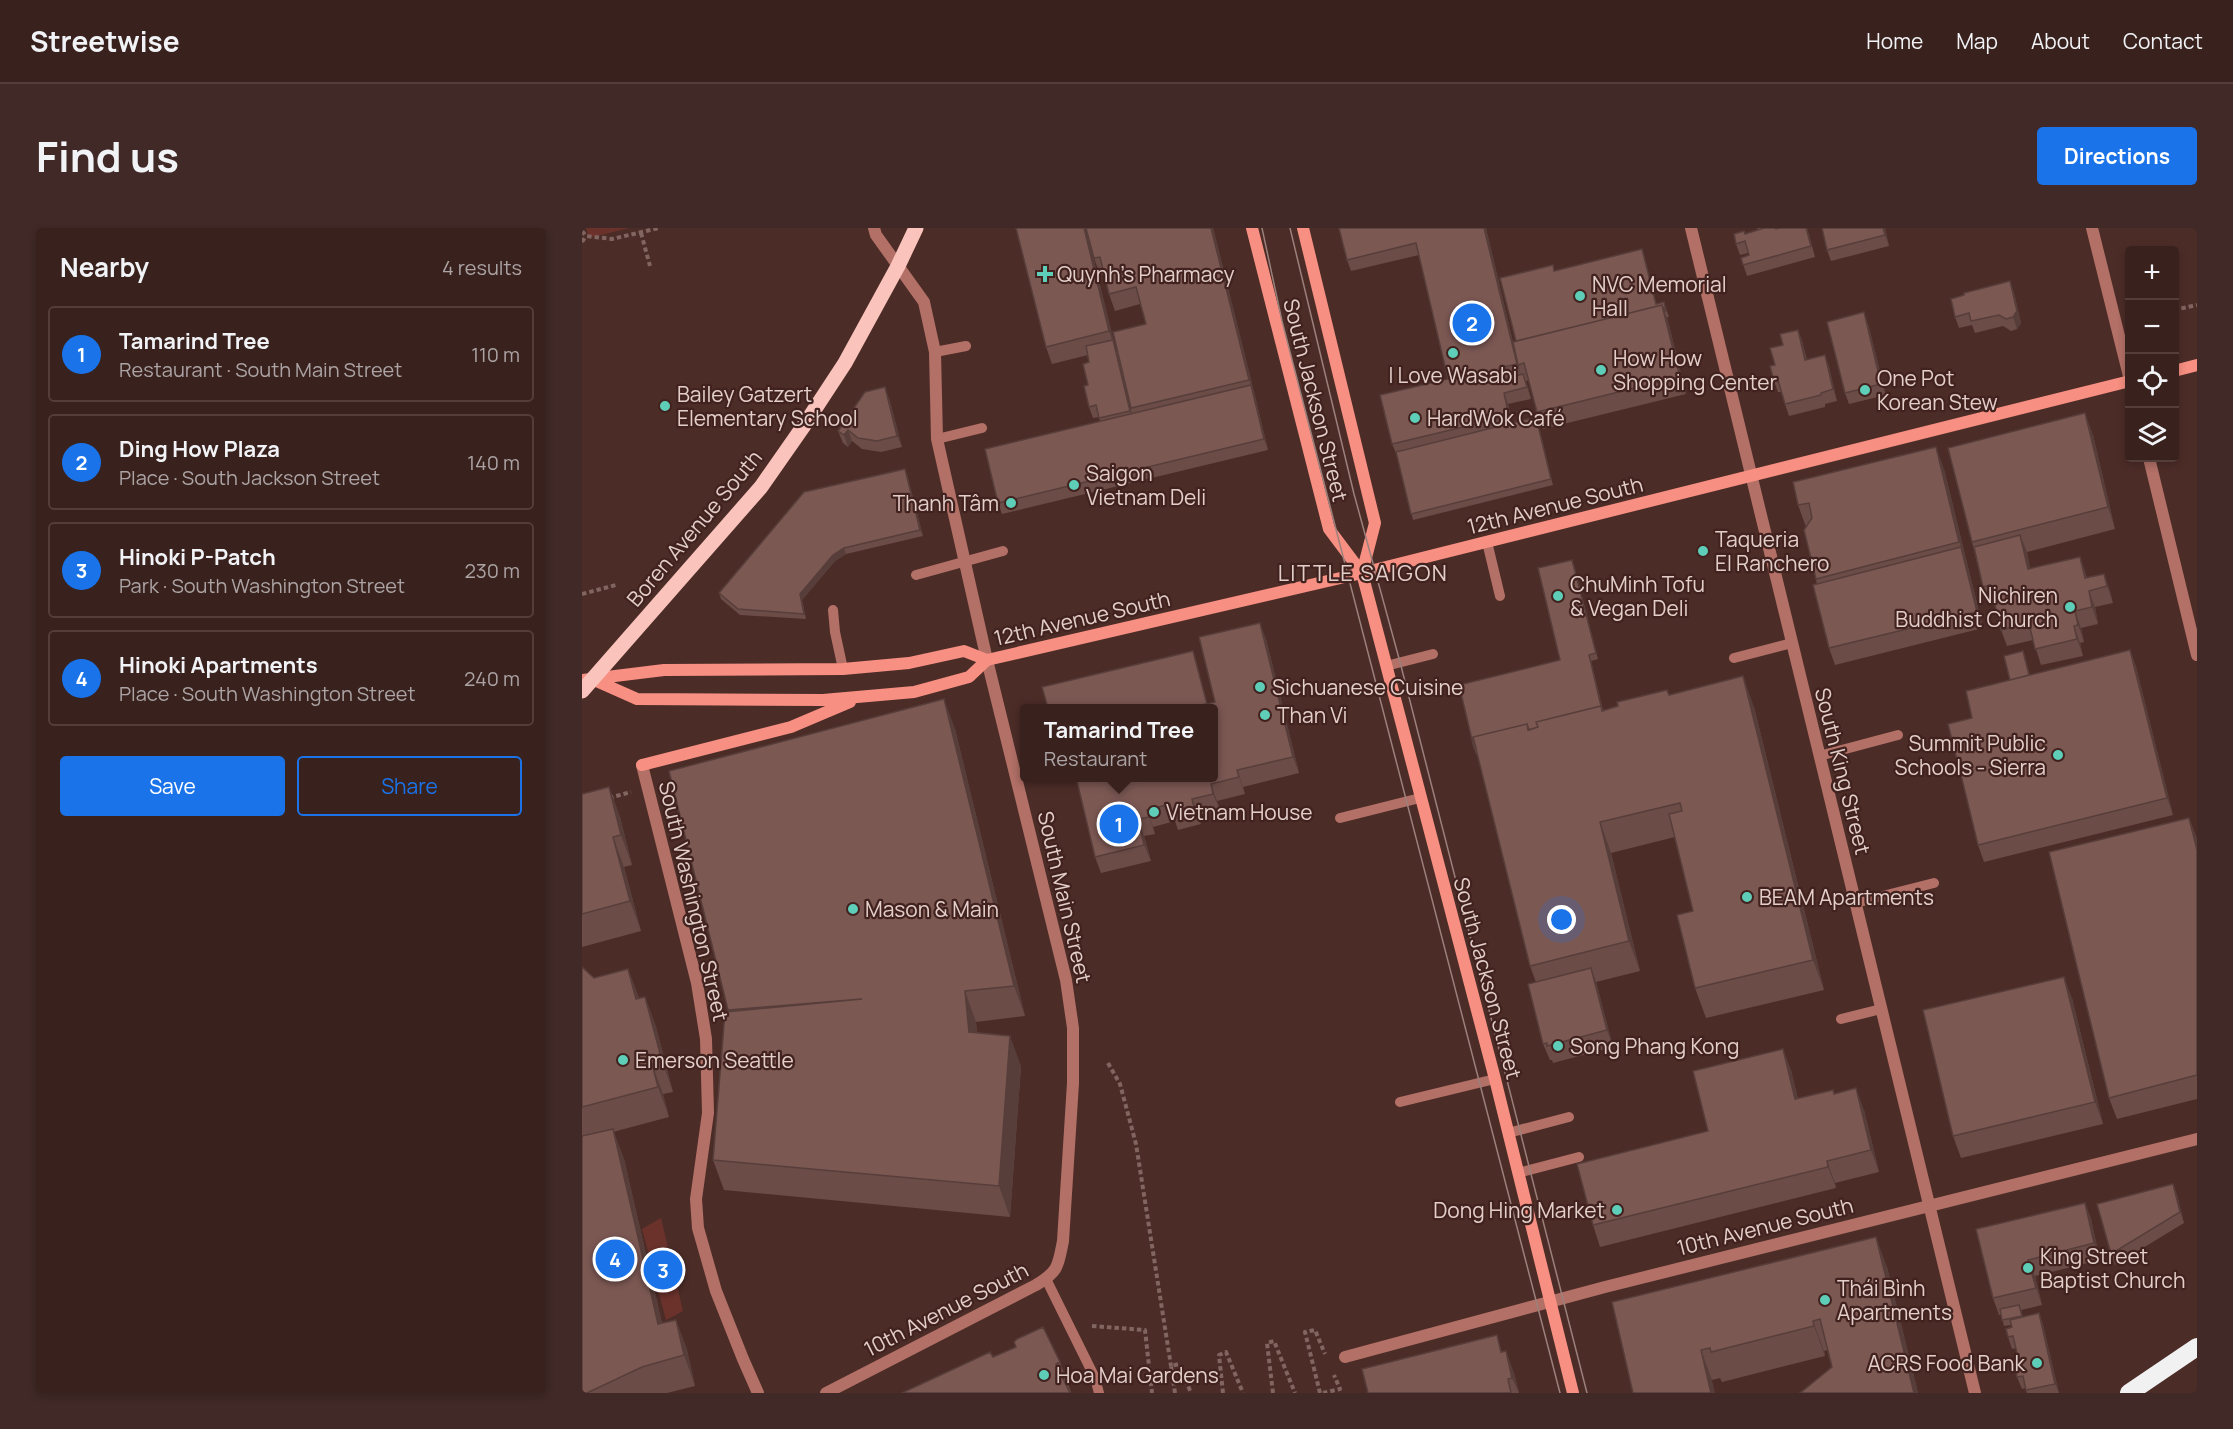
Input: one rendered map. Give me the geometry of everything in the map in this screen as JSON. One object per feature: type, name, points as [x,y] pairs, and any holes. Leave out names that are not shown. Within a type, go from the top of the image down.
[{"type":"highway","points":[[2129,1393],[2197,1347]]},
{"type":"main road","name":"Boren Avenue South","points":[[585,683],[761,487],[845,363],[916,228]]},
{"type":"main road","name":"South Jackson Street","points":[[1252,228],[1329,529],[1362,573],[1495,1079],[1573,1393]]},
{"type":"main road","name":"South Jackson Street","points":[[1303,228],[1375,523],[1362,573]]},
{"type":"main road","points":[[2179,369],[2197,365]]},
{"type":"main road","name":"12th Avenue South","points":[[585,683],[637,699],[751,701],[858,698],[914,692],[969,677],[987,660],[1362,573],[2125,382]]},
{"type":"main road","name":"12th Avenue South","points":[[585,683],[664,670],[843,669],[909,663],[964,651],[987,660]]},
{"type":"main road","points":[[642,765],[791,727],[858,698]]},
{"type":"street","name":"South Main Street","points":[[874,228],[876,235],[924,302],[935,352],[937,440],[987,660],[1066,980],[1073,1028],[1073,1083],[1063,1241]]},
{"type":"street","name":"South King Street","points":[[1691,228],[1975,1393]]},
{"type":"street","points":[[2092,228],[2125,361]]},
{"type":"street","points":[[2150,462],[2197,655]]},
{"type":"street","name":"South Washington Street","points":[[642,765],[697,983],[706,1039],[708,1113],[696,1199],[698,1228],[716,1292],[759,1393]]},
{"type":"street","name":"10th Avenue South","points":[[1345,1357],[1929,1205],[2197,1139]]},
{"type":"street","name":"10th Avenue South","points":[[826,1393],[1046,1279],[1053,1274],[1063,1241]]},
{"type":"lane","points":[[935,352],[966,346]]},
{"type":"lane","points":[[937,440],[982,428]]},
{"type":"lane","points":[[1487,542],[1500,596]]},
{"type":"lane","points":[[916,575],[1004,551]]},
{"type":"lane","points":[[833,610],[843,669]]},
{"type":"lane","points":[[1734,658],[1792,643]]},
{"type":"lane","points":[[1386,666],[1433,654]]},
{"type":"lane","points":[[1819,756],[1898,735]]},
{"type":"lane","points":[[1340,818],[1420,798]]},
{"type":"lane","points":[[1855,903],[1934,883]]},
{"type":"lane","points":[[1841,1019],[1881,1009]]},
{"type":"lane","points":[[1400,1102],[1495,1079]]},
{"type":"lane","points":[[1508,1133],[1569,1117]]},
{"type":"lane","points":[[1518,1173],[1578,1157]]},
{"type":"lane","points":[[1046,1279],[1095,1378],[1099,1393]]},
{"type":"path","points":[[582,231],[586,236],[612,239],[659,228]]},
{"type":"path","points":[[641,233],[650,266]]},
{"type":"path","points":[[582,243],[586,236]]},
{"type":"path","points":[[2179,309],[2197,305]]},
{"type":"path","points":[[582,594],[616,585]]},
{"type":"path","points":[[602,799],[639,790]]},
{"type":"path","points":[[1108,1063],[1120,1084],[1136,1144],[1175,1393]]},
{"type":"path","points":[[1090,1326],[1145,1330],[1152,1393]]},
{"type":"path","points":[[1328,1360],[1315,1330],[1305,1332],[1321,1393],[1340,1389],[1332,1370]]},
{"type":"path","points":[[1273,1393],[1267,1343],[1274,1341],[1295,1393]]},
{"type":"path","points":[[1223,1393],[1219,1355],[1226,1352],[1243,1393]]},
{"type":"path","points":[[1171,1366],[1179,1364],[1191,1393]]},
{"type":"shaded area","points":[[586,228],[629,228],[589,238]]},
{"type":"shaded area","points":[[661,1218],[683,1311],[666,1320],[642,1229]]},
{"type":"building","points":[[1016,228],[1084,228],[1109,331],[1046,347]]},
{"type":"building","points":[[1086,228],[1211,228],[1249,380],[1131,408],[1113,332],[1146,324],[1136,287],[1109,294],[1100,257],[1094,258]]},
{"type":"building","points":[[1339,228],[1484,228],[1517,364],[1499,368],[1501,380],[1523,374],[1527,387],[1504,393],[1509,416],[1392,444],[1380,395],[1448,379],[1416,243],[1347,260]]},
{"type":"building","points":[[1764,228],[1806,228],[1811,246],[1743,265],[1741,258],[1749,255],[1745,241],[1736,244],[1734,234],[1744,231],[1745,234]]},
{"type":"building","points":[[1822,228],[1883,228],[1885,235],[1827,250]]},
{"type":"building","name":"NVC Memorial Hall","points":[[1642,249],[1656,304],[1664,302],[1666,311],[1662,305],[1516,341],[1500,278],[1553,265],[1554,271]]},
{"type":"building","points":[[2010,281],[2017,311],[2013,317],[2006,319],[1999,315],[1971,321],[1969,313],[1955,317],[1951,299],[1964,295],[1964,293]]},
{"type":"building","name":"How How Shopping Center","points":[[1662,305],[1680,377],[1537,412],[1524,363],[1518,365],[1513,342]]},
{"type":"building","points":[[1864,312],[1881,384],[1845,393],[1827,322]]},
{"type":"building","points":[[1798,330],[1805,360],[1825,355],[1833,389],[1821,395],[1785,404],[1778,380],[1774,381],[1770,366],[1775,365],[1770,348],[1783,345],[1780,334]]},
{"type":"building","points":[[1113,340],[1130,411],[1099,418],[1096,405],[1089,407],[1084,386],[1088,385],[1083,364],[1089,362],[1086,346]]},
{"type":"building","points":[[1251,385],[1264,439],[998,503],[985,449]]},
{"type":"building","points":[[885,387],[897,436],[877,441],[858,438],[848,430],[844,435],[838,431],[865,392]]},
{"type":"building","points":[[2085,413],[2108,507],[1972,542],[1948,448]]},
{"type":"building","points":[[1536,417],[1551,479],[1411,514],[1396,452]]},
{"type":"building","points":[[1936,447],[1959,542],[1816,579],[1804,530],[1812,518],[1809,503],[1798,505],[1793,482]]},
{"type":"building","points":[[905,469],[920,530],[844,548],[833,555],[800,594],[804,614],[738,609],[719,593],[804,492]]},
{"type":"building","points":[[2020,535],[2028,569],[2080,557],[2085,578],[2104,574],[2107,586],[2089,591],[2092,607],[2075,611],[2078,625],[2074,626],[2077,639],[2035,649],[2029,623],[2001,630],[1990,585],[1983,587],[1974,547]]},
{"type":"building","points":[[1961,547],[1977,612],[1829,648],[1813,585]]},
{"type":"building","points":[[1572,560],[1596,653],[1589,655],[1602,710],[1601,706],[1536,722],[1538,727],[1529,730],[1527,724],[1473,737],[1476,748],[1474,748],[1459,685],[1560,660],[1538,568]]},
{"type":"building","points":[[1260,623],[1293,757],[1237,770],[1239,777],[1211,784],[1213,794],[1192,799],[1194,807],[1172,813],[1170,804],[1147,810],[1149,817],[1138,819],[1144,845],[1095,857],[1077,782],[1218,782],[1218,704],[1206,704],[1215,702],[1199,637]]},
{"type":"building","name":"Summit Public Schools - Sierra","points":[[2130,650],[2167,798],[1978,845],[1961,775],[1966,773],[1963,762],[1958,764],[1948,724],[1972,718],[1966,691]]},
{"type":"building","points":[[1193,651],[1207,704],[1047,704],[1042,687]]},
{"type":"building","points":[[2023,651],[2029,675],[2010,680],[2004,656]]},
{"type":"building","name":"BEAM Apartments","points":[[1743,676],[1813,960],[1695,988],[1677,915],[1693,911],[1669,814],[1682,811],[1680,803],[1600,822],[1629,941],[1530,966],[1473,737],[1527,724],[1528,730],[1538,727],[1536,722],[1601,706],[1602,711],[1618,706],[1617,702],[1667,690],[1669,695]]},
{"type":"building","points":[[944,699],[1014,986],[965,991],[969,1032],[1010,1036],[999,1186],[713,1160],[725,1012],[862,999],[728,1010],[669,771]]},
{"type":"building","points":[[609,787],[621,835],[613,837],[630,901],[582,914],[582,794]]},
{"type":"building","points":[[2189,818],[2197,850],[2197,1075],[2109,1098],[2049,852]]},
{"type":"building","name":"Emerson Seattle","points":[[582,967],[594,978],[628,969],[636,999],[645,997],[662,1061],[652,1064],[658,1087],[582,1107]]},
{"type":"building","points":[[1591,968],[1607,1030],[1547,1046],[1547,1043],[1543,1044],[1528,984]]},
{"type":"building","points":[[2064,977],[2095,1102],[1953,1136],[1923,1010]]},
{"type":"building","points":[[1783,1049],[1795,1099],[1833,1090],[1834,1094],[1856,1088],[1871,1150],[1827,1161],[1828,1167],[1593,1225],[1577,1164],[1708,1131],[1693,1071]]},
{"type":"building","points":[[613,1129],[658,1324],[676,1320],[684,1355],[642,1367],[587,1393],[582,1393],[582,1136]]},
{"type":"building","points":[[2173,1184],[2180,1212],[2111,1254],[2097,1204]]},
{"type":"building","name":"King Street Baptist Church","points":[[2085,1203],[2094,1243],[2028,1260],[2036,1288],[1993,1298],[1976,1229]]},
{"type":"building","name":"Thái Bình Apartments","points":[[1876,1237],[1914,1393],[1800,1393],[1832,1367],[1820,1319],[1813,1321],[1814,1326],[1711,1352],[1710,1348],[1701,1350],[1711,1393],[1633,1393],[1612,1302]]},
{"type":"building","points":[[2019,1305],[2022,1316],[2002,1320],[2000,1309]]},
{"type":"building","name":"ACRS Food Bank","points":[[2039,1313],[2055,1384],[2026,1390],[2023,1376],[2017,1377],[2015,1368],[2020,1366],[2013,1336],[2008,1337],[2006,1329],[2012,1327],[2010,1320]]},
{"type":"building","points":[[1043,1327],[1060,1362],[1056,1364],[1070,1393],[902,1393],[990,1352],[993,1357],[1016,1347],[1014,1342],[1017,1339]]},
{"type":"building","points":[[1497,1335],[1501,1352],[1506,1351],[1512,1378],[1508,1379],[1511,1393],[1368,1393],[1362,1369]]},
{"type":"tram line","points":[[1262,228],[1282,321],[1560,1393]]},
{"type":"tram line","points":[[1290,228],[1354,494],[1400,662],[1587,1393]]},
{"type":"place","name":"Quynh's Pharmacy","points":[[1045,274]]},
{"type":"place","name":"NVC Memorial Hall","points":[[1580,296]]},
{"type":"place","name":"Ding How Plaza","points":[[1472,323]]},
{"type":"place","name":"I Love Wasabi","points":[[1453,353]]},
{"type":"place","name":"How How Shopping Center","points":[[1601,370]]},
{"type":"place","name":"One Pot Korean Stew","points":[[1865,390]]},
{"type":"place","name":"Bailey Gatzert Elementary School","points":[[665,406]]},
{"type":"place","name":"HardWok Café","points":[[1415,418]]},
{"type":"place","name":"Saigon Vietnam Deli","points":[[1074,485]]},
{"type":"place","name":"Thanh Tâm","points":[[1011,503]]},
{"type":"place","name":"Taqueria El Ranchero","points":[[1703,551]]},
{"type":"place","name":"ChuMinh Tofu & Vegan Deli","points":[[1558,596]]},
{"type":"place","name":"Nichiren Buddhist Church","points":[[2070,607]]},
{"type":"place","name":"Sichuanese Cuisine","points":[[1260,687]]},
{"type":"place","name":"Than Vi","points":[[1265,715]]},
{"type":"place","name":"Summit Public Schools - Sierra","points":[[2058,755]]},
{"type":"place","name":"Vietnam House","points":[[1154,812]]},
{"type":"place","name":"Tamarind Tree","points":[[1119,824]]},
{"type":"place","name":"BEAM Apartments","points":[[1747,897]]},
{"type":"place","name":"Mason & Main","points":[[853,909]]},
{"type":"place","name":"Song Phang Kong","points":[[1558,1046]]},
{"type":"place","name":"Emerson Seattle","points":[[623,1060]]},
{"type":"place","name":"Dong Hing Market","points":[[1617,1210]]},
{"type":"place","name":"Hinoki Apartments","points":[[615,1259]]},
{"type":"place","name":"King Street Baptist Church","points":[[2028,1268]]},
{"type":"place","name":"Hinoki P-Patch","points":[[663,1270]]},
{"type":"place","name":"Thái Bình Apartments","points":[[1825,1300]]},
{"type":"place","name":"ACRS Food Bank","points":[[2037,1363]]},
{"type":"place","name":"Hoa Mai Gardens","points":[[1044,1375]]},
{"type":"district","name":"LITTLE SAIGON","points":[[1363,573]]}]
